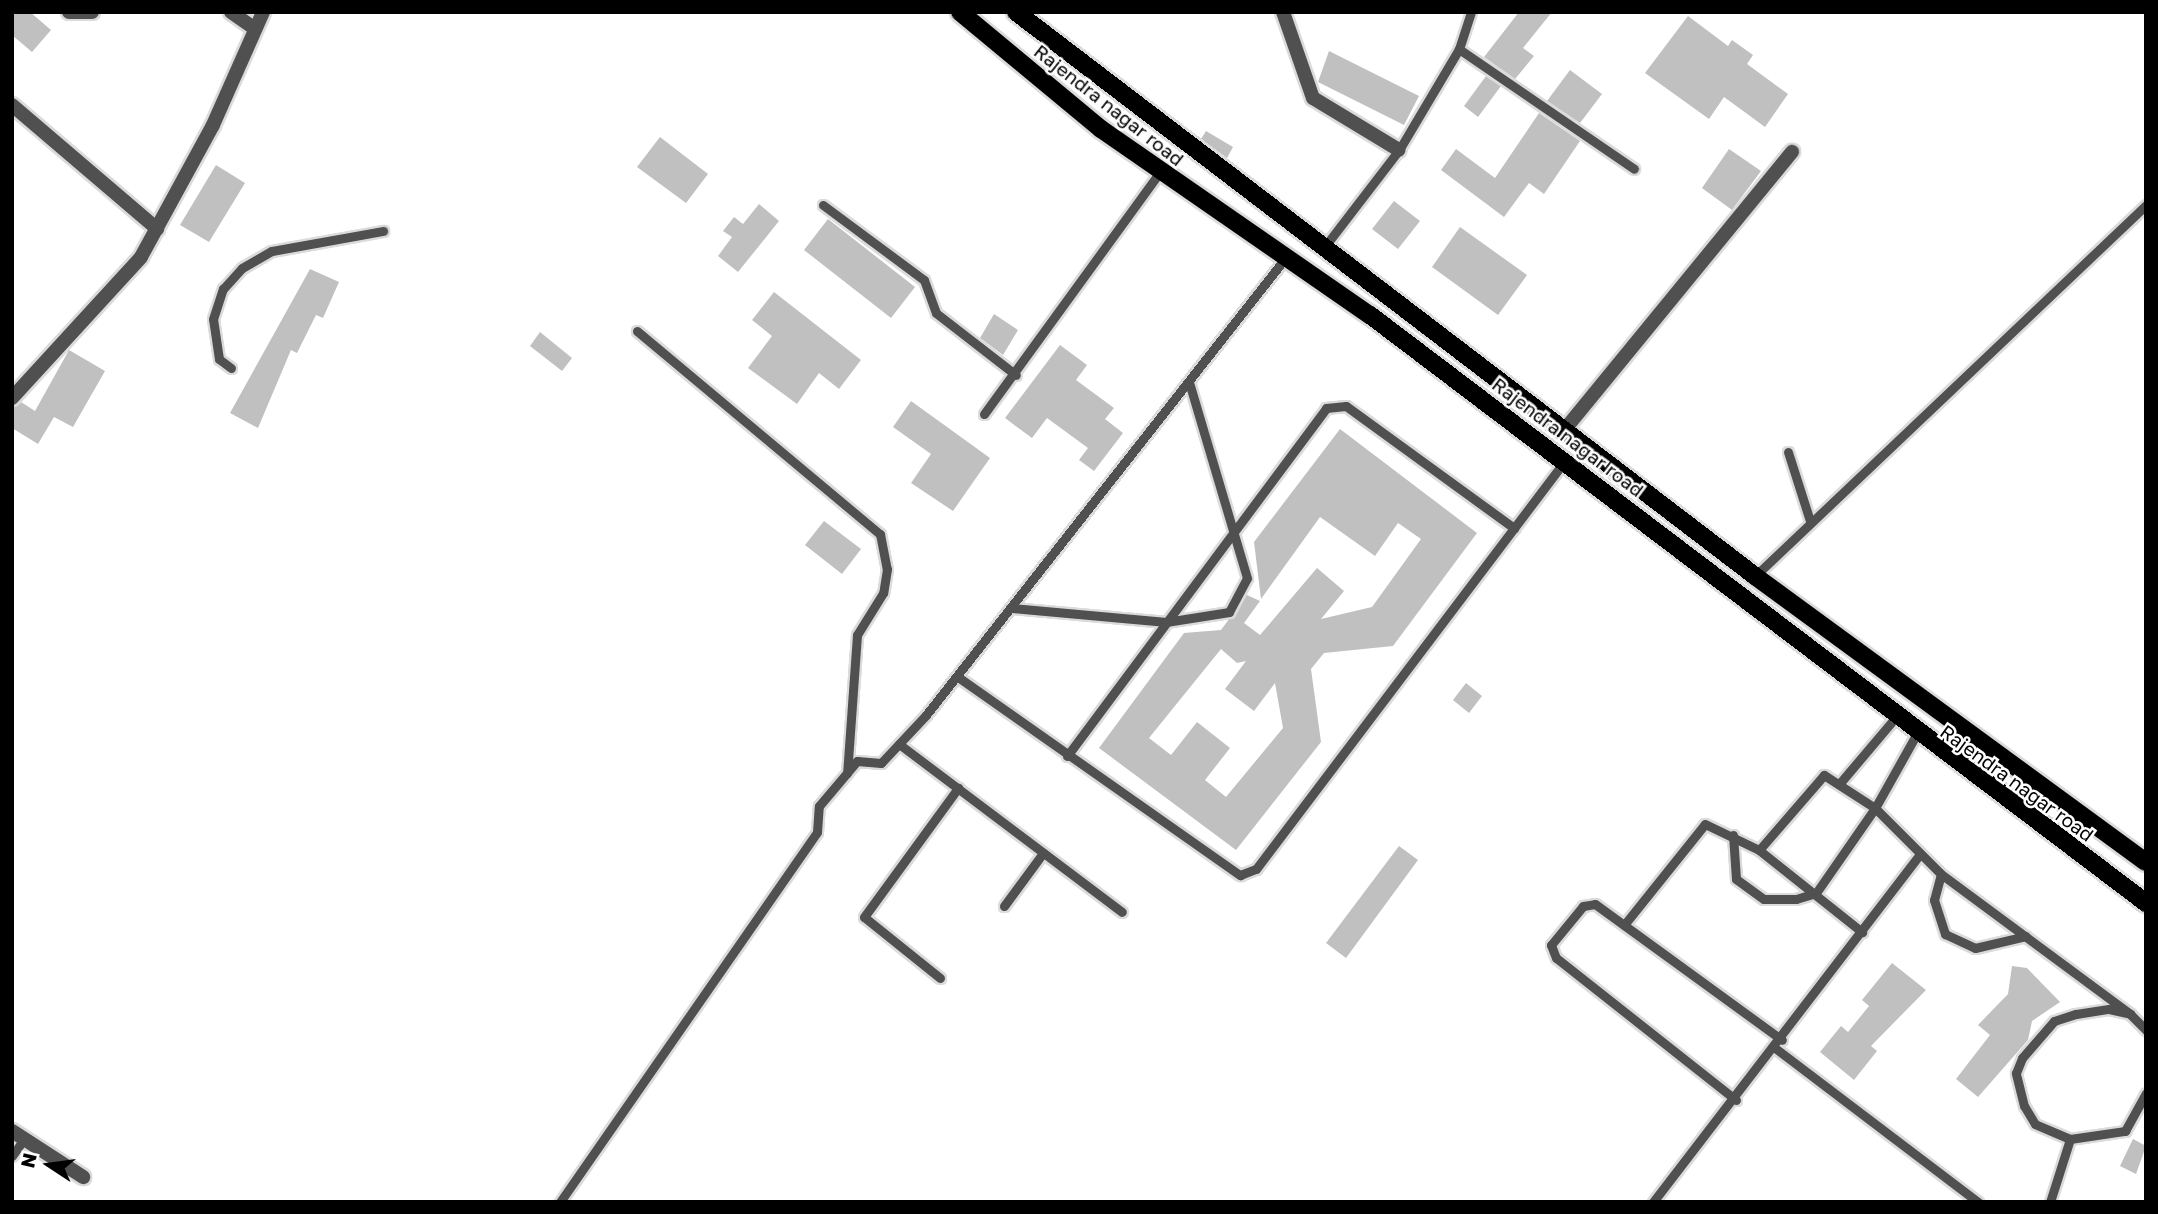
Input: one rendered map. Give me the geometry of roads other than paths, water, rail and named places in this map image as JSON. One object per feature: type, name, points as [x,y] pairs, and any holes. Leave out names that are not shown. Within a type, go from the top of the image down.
[{"type":"main road","name":"Rajendra nagar road","points":[[960,12],[1160,172],[1287,256],[1723,577],[1916,735],[2146,903]]},
{"type":"main road","name":"Rajendra nagar road","points":[[1022,14],[1566,428],[1755,576],[2146,862]]},
{"type":"main road","points":[[1370,316],[1387,293]]},
{"type":"street","points":[[69,12],[92,12]]},
{"type":"street","points":[[231,12],[256,29]]},
{"type":"street","points":[[12,398],[141,257],[263,12]]},
{"type":"street","points":[[1283,12],[1313,98],[1399,150]]},
{"type":"street","points":[[14,109],[157,229]]},
{"type":"street","points":[[1566,428],[1792,152]]},
{"type":"street","points":[[18,1135],[83,1177]]},
{"type":"lane","points":[[1326,245],[1399,150],[1459,49],[1471,12]]},
{"type":"lane","points":[[1459,49],[1634,169]]},
{"type":"lane","points":[[984,414],[1016,376],[1160,172]]},
{"type":"lane","points":[[823,205],[924,280],[936,313],[1016,376]]},
{"type":"lane","points":[[1755,576],[2146,205]]},
{"type":"lane","points":[[231,368],[219,359],[213,319],[223,289],[242,268],[272,251],[383,231]]},
{"type":"lane","points":[[560,1202],[817,832],[819,806],[857,761],[881,763],[958,677],[1287,256]]},
{"type":"lane","points":[[637,331],[880,534],[887,569],[883,593],[857,635],[847,773]]},
{"type":"lane","points":[[1012,608],[1166,622],[1224,615],[1244,594],[1237,528],[1189,382]]},
{"type":"lane","points":[[1067,756],[1326,408],[1335,404],[1346,406],[1514,528]]},
{"type":"lane","points":[[1788,452],[1810,521]]},
{"type":"lane","points":[[958,677],[1223,869],[1240,875],[1256,869],[1565,461]]},
{"type":"lane","points":[[1840,783],[1895,718]]},
{"type":"lane","points":[[1733,835],[1732,867],[1752,894],[1776,900],[1816,893],[1875,808],[1916,735]]},
{"type":"lane","points":[[899,744],[1122,912]]},
{"type":"lane","points":[[1759,850],[1819,778],[1840,783],[1875,808],[1941,874],[2130,1014],[2146,1030]]},
{"type":"lane","points":[[940,978],[864,917],[958,788]]},
{"type":"lane","points":[[1624,925],[1699,827],[1712,825],[1759,850],[1862,932]]},
{"type":"lane","points":[[1004,906],[1043,853]]},
{"type":"lane","points":[[1653,1202],[1779,1044],[1920,854]]},
{"type":"lane","points":[[1941,874],[1934,900],[1945,934],[1975,948],[2026,936]]},
{"type":"lane","points":[[1736,1100],[1552,951],[1588,903],[1624,925],[1978,1202]]},
{"type":"lane","points":[[2130,1014],[2109,1009],[2053,1021],[2022,1058],[2016,1073],[2024,1106],[2035,1124],[2070,1139],[2125,1131],[2146,1093]]},
{"type":"lane","points":[[12,1156],[18,1135]]},
{"type":"lane","points":[[2050,1202],[2070,1139]]}]
